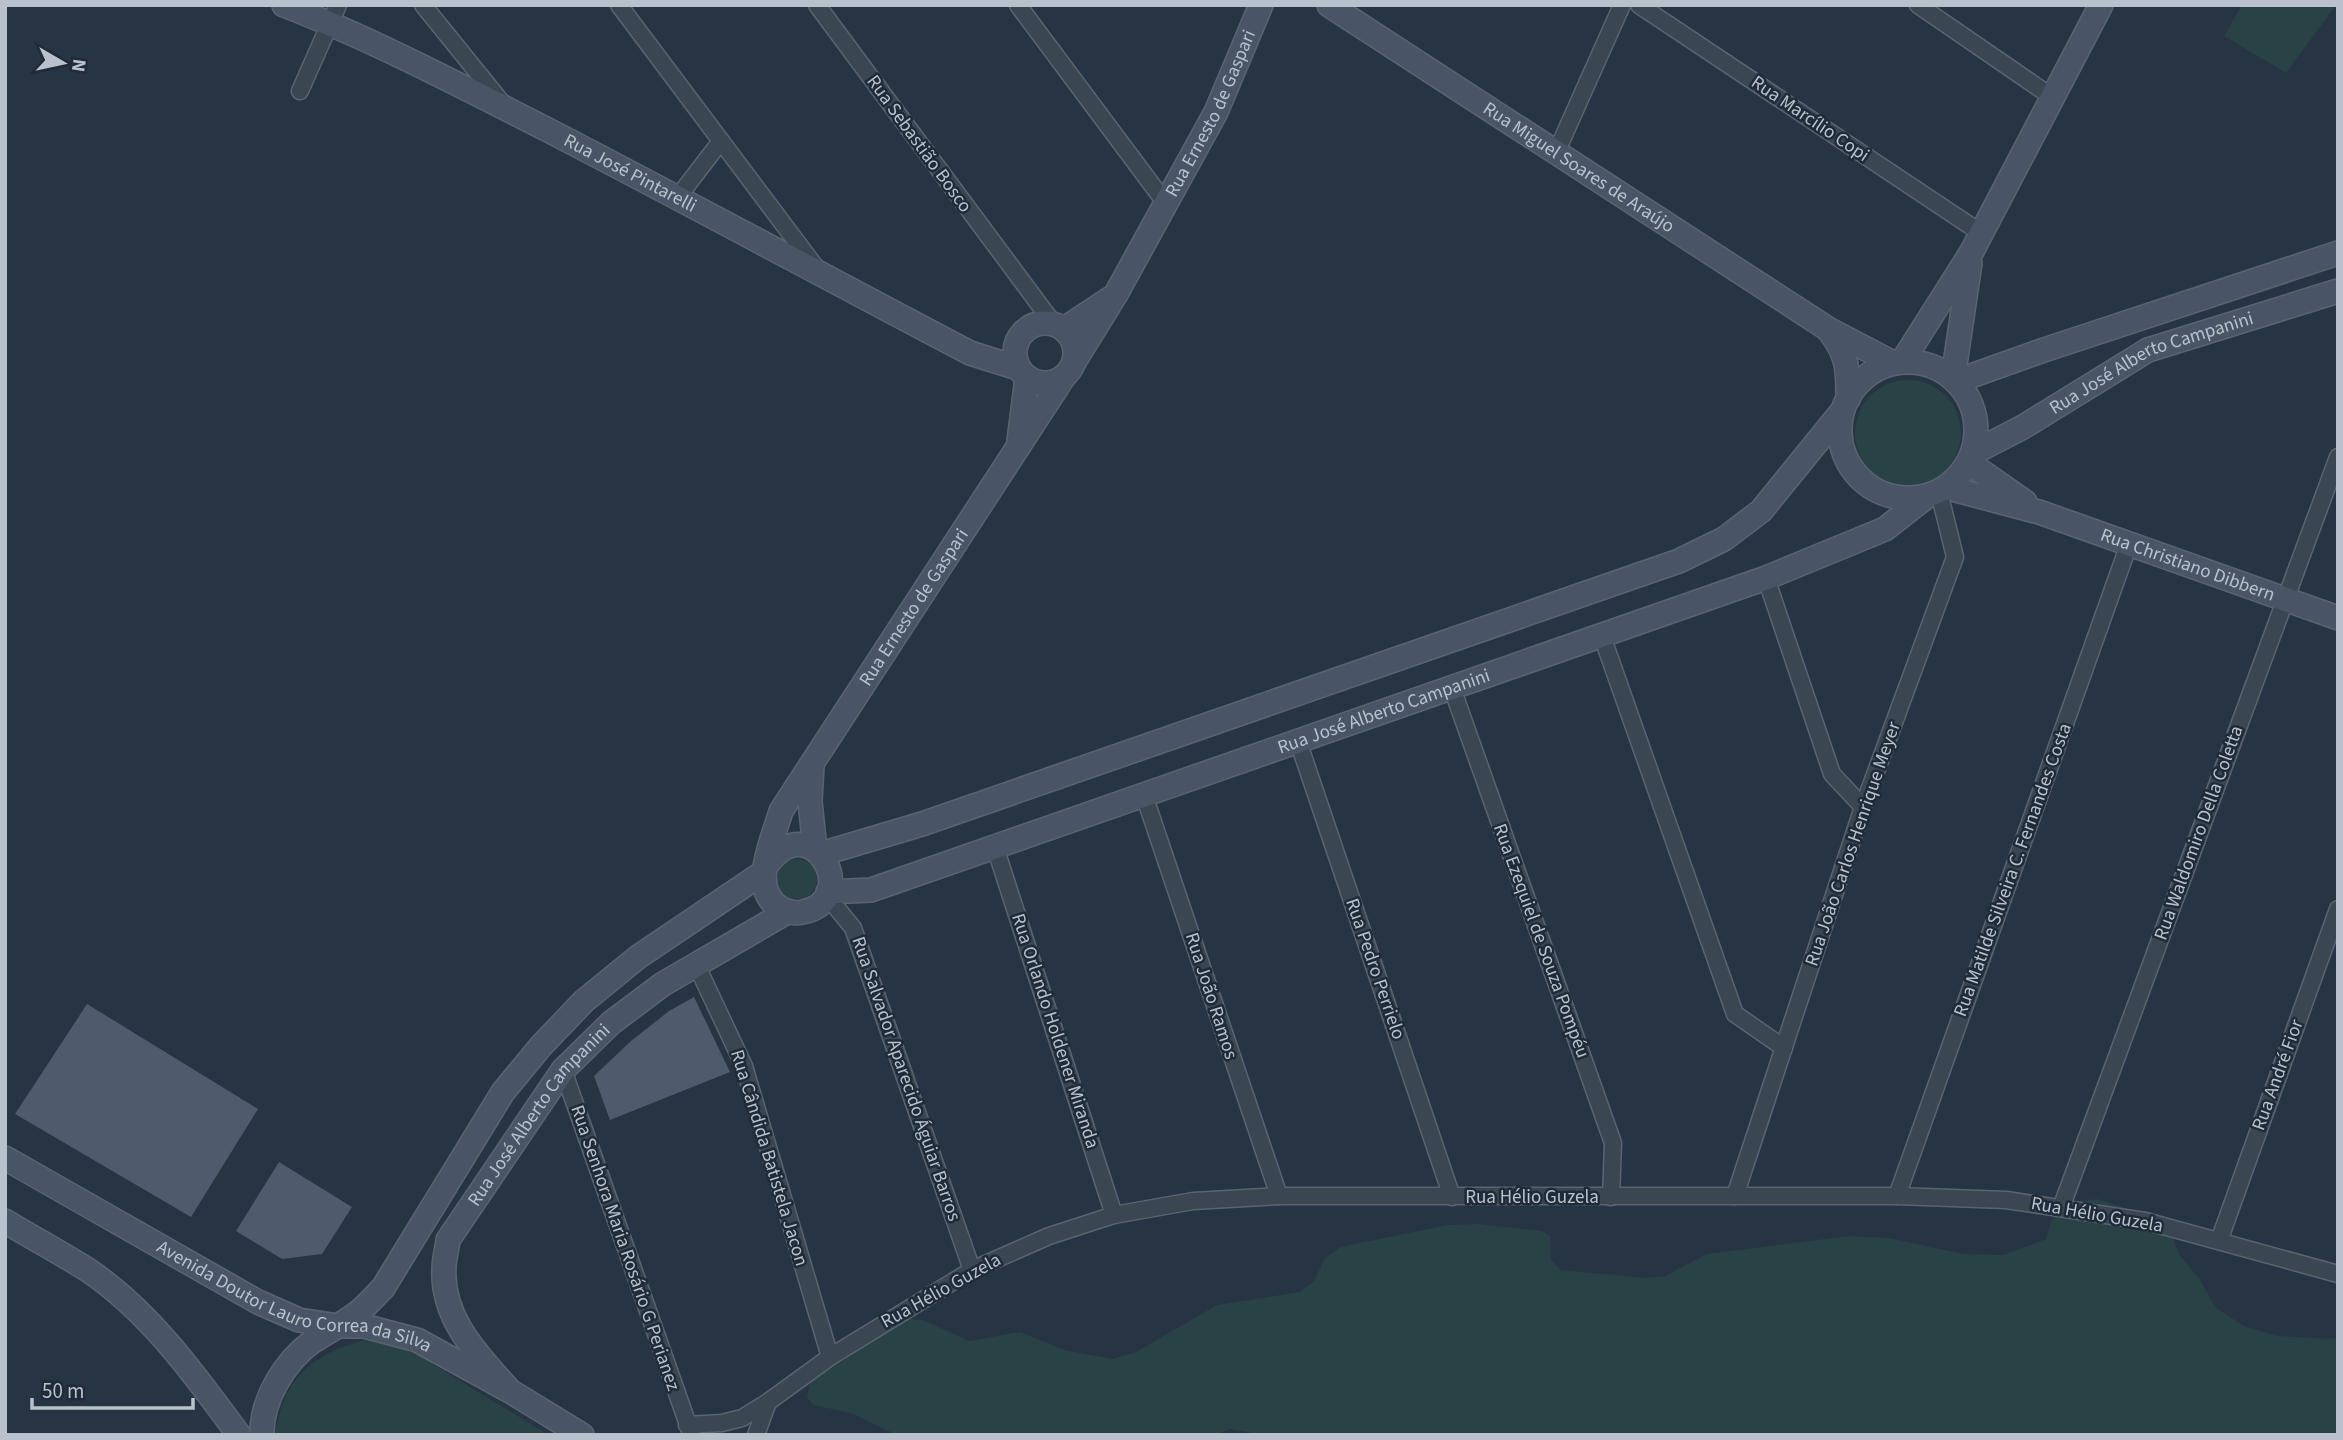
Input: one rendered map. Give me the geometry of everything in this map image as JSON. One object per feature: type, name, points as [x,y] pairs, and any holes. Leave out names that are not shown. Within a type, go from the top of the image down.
[{"type":"street","name":"Rua José Pintarelli","points":[[284,5],[334,14],[508,110],[678,197],[970,353],[1020,364]]},
{"type":"street","points":[[423,5],[508,110]]},
{"type":"street","points":[[619,5],[822,275]]},
{"type":"street","name":"Rua Sebastião Bosco","points":[[817,5],[1051,325]]},
{"type":"street","points":[[1018,5],[1167,205]]},
{"type":"street","name":"Rua Ernesto de Gaspari","points":[[765,869],[781,811],[1116,294],[1216,112],[1261,5]]},
{"type":"street","name":"Rua Miguel Soares de Araújo","points":[[1329,5],[1828,329],[1897,363]]},
{"type":"street","points":[[1556,153],[1622,5]]},
{"type":"street","name":"Rua Marcílio Copi","points":[[1639,5],[1976,243]]},
{"type":"street","points":[[1918,5],[2052,97]]},
{"type":"street","points":[[1897,363],[1976,243],[2101,5]]},
{"type":"street","points":[[300,91],[334,14]]},
{"type":"street","points":[[678,197],[721,141]]},
{"type":"street","points":[[1955,380],[1976,243]]},
{"type":"street","name":"Rua José Alberto Campanini","points":[[1955,380],[2338,253]]},
{"type":"street","name":"Rua José Alberto Campanini","points":[[1971,458],[2148,350],[2338,291]]},
{"type":"street","name":"Rua Ernesto de Gaspari","points":[[1051,325],[1116,294]]},
{"type":"street","points":[[1051,325],[1074,344],[1069,370],[1045,384],[1020,364],[1023,332],[1051,325]]},
{"type":"street","name":"Rua Miguel Soares de Araújo","points":[[1828,329],[1843,349],[1847,366],[1845,404]]},
{"type":"street","points":[[812,763],[810,801],[818,852],[829,866],[831,879],[827,894],[816,907],[802,913],[788,912],[776,906],[768,897],[764,885],[765,869],[774,854],[787,846],[801,845],[818,852],[922,824],[1679,561],[1724,540],[1761,511],[1845,404],[1859,382],[1875,370],[1897,363],[1920,363],[1938,368],[1955,380],[1971,403],[1977,428],[1971,458],[1937,492],[1902,498],[1879,492],[1859,478],[1846,458],[1840,434],[1845,404]]},
{"type":"street","name":"Rua Ernesto de Gaspari","points":[[1018,449],[1020,364]]},
{"type":"street","name":"Rua Waldomiro Della Coletta","points":[[2060,1208],[2338,457]]},
{"type":"street","name":"Rua Christiano Dibbern","points":[[1971,458],[2039,512]]},
{"type":"street","name":"Rua José Alberto Campanini","points":[[827,894],[871,890],[1766,578],[1885,529],[1937,492]]},
{"type":"street","name":"Rua Christiano Dibbern","points":[[1937,492],[2039,512],[2338,618]]},
{"type":"street","name":"Rua João Carlos Henrique Meyer","points":[[1735,1196],[1863,807],[1955,557],[1937,492]]},
{"type":"street","name":"Rua Matilde Silveira C. Fernandes Costa","points":[[1897,1196],[2129,544]]},
{"type":"street","points":[[1766,578],[1832,774],[1863,807]]},
{"type":"street","points":[[1602,636],[1735,1014],[1784,1048]]},
{"type":"street","name":"Rua Ezequiel de Souza Pompéu","points":[[1452,688],[1613,1143],[1611,1196]]},
{"type":"street","name":"Rua Pedro Perrielo","points":[[1298,741],[1452,1196]]},
{"type":"street","name":"Rua João Ramos","points":[[1144,795],[1279,1196]]},
{"type":"street","name":"Rua Orlando Holdener Miranda","points":[[995,847],[1114,1215]]},
{"type":"street","name":"Rua José Alberto Campanini","points":[[262,1435],[270,1395],[286,1368],[311,1343],[361,1310],[383,1288],[503,1092],[541,1046],[584,1001],[638,957],[765,869]]},
{"type":"street","name":"Rua Salvador Aparecido Águiar Barros","points":[[827,894],[853,928],[972,1270]]},
{"type":"street","name":"Rua André Fior","points":[[2219,1241],[2338,909]]},
{"type":"street","name":"Rua José Alberto Campanini","points":[[510,1391],[467,1342],[450,1308],[443,1269],[449,1240],[563,1070],[611,1023],[663,984],[788,912]]},
{"type":"street","name":"Rua Cândida Batistela Jacon","points":[[696,964],[744,1066],[830,1357]]},
{"type":"street","name":"Rua Senhora Maria Rosário G Perianez","points":[[563,1070],[689,1430]]},
{"type":"street","name":"Avenida Doutor Lauro Correa da Silva","points":[[5,1158],[258,1301],[299,1320],[338,1326],[364,1326],[418,1340],[582,1435]]},
{"type":"street","name":"Rua Hélio Guzela","points":[[689,1430],[742,1418],[830,1357],[972,1270],[1049,1236],[1114,1215],[1193,1200],[1279,1196],[1897,1196],[2006,1200],[2145,1221],[2338,1274]]},
{"type":"street","points":[[5,1221],[90,1272],[144,1318],[189,1366],[239,1435]]},
{"type":"street","points":[[756,1435],[768,1402]]},
{"type":"green space","points":[[2242,5],[2336,5],[2286,73],[2224,36]]},
{"type":"green space","points":[[1908,380],[1928,384],[1945,396],[1957,413],[1961,433],[1957,453],[1945,470],[1928,482],[1908,486],[1888,482],[1871,470],[1859,453],[1855,433],[1859,413],[1871,396],[1888,384]]},
{"type":"green space","points":[[797,859],[811,865],[817,879],[811,893],[797,899],[783,893],[777,879],[783,865]]},
{"type":"green space","points":[[2097,1199],[2144,1214],[2174,1240],[2179,1254],[2200,1280],[2216,1308],[2244,1326],[2277,1336],[2338,1339],[2338,1435],[1264,1435],[1230,1429],[1213,1435],[897,1435],[851,1413],[813,1405],[807,1397],[810,1383],[842,1340],[865,1327],[894,1318],[923,1320],[969,1341],[1020,1332],[1064,1350],[1112,1359],[1136,1352],[1217,1305],[1300,1292],[1314,1281],[1325,1258],[1340,1247],[1448,1225],[1479,1224],[1542,1231],[1550,1236],[1551,1260],[1561,1270],[1646,1278],[1665,1276],[1707,1254],[1848,1236],[1889,1238],[1963,1254],[2003,1255],[2046,1239],[2061,1207]]},
{"type":"green space","points":[[365,1340],[398,1343],[549,1435],[275,1435],[285,1398],[303,1371],[330,1353]]},
{"type":"building","points":[[694,997],[730,1072],[610,1120],[594,1076],[631,1041],[669,1011]]},
{"type":"building","points":[[87,1004],[258,1109],[191,1217],[15,1114]]},
{"type":"building","points":[[279,1162],[352,1207],[322,1254],[282,1259],[236,1231]]}]
